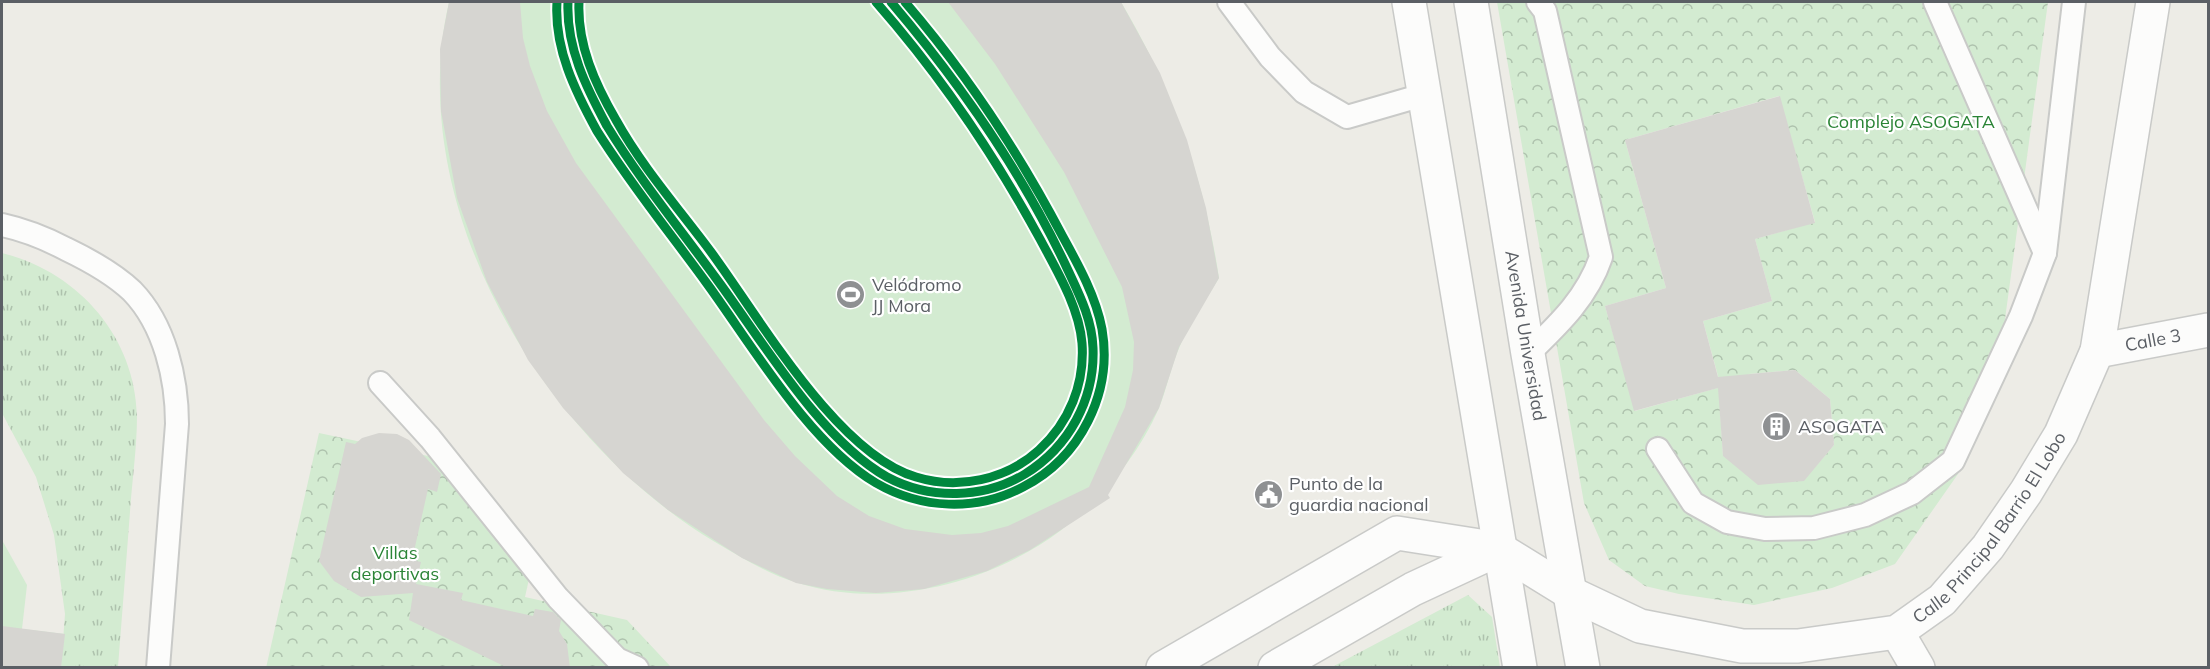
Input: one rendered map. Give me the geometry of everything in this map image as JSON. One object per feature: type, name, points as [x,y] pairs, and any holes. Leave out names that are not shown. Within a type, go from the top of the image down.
[{"type":"street","points":[[1409,2],[1520,668]]},
{"type":"street","name":"Avenida Universidad","points":[[1471,2],[1528,354],[1572,594],[1583,668]]},
{"type":"street","name":"Calle Principal Barrio El Lobo","points":[[1499,549],[1572,594],[1640,626],[1742,646],[1798,646],[1897,632],[1942,600],[1988,547],[2026,492],[2061,434],[2097,351],[2153,2]]},
{"type":"street","name":"Calle 3","points":[[2097,351],[2208,330]]},
{"type":"street","points":[[1163,668],[1397,533],[1499,549]]},
{"type":"street","points":[[1275,668],[1413,589],[1499,549]]},
{"type":"street","points":[[1897,632],[1918,668]]},
{"type":"lane","points":[[1229,2],[1270,57],[1305,92],[1347,117],[1423,95]]},
{"type":"lane","points":[[1528,354],[1572,311],[1595,275],[1601,256],[1545,11],[1538,2]]},
{"type":"lane","points":[[1935,2],[2045,253]]},
{"type":"lane","points":[[1658,449],[1693,503],[1727,522],[1766,529],[1814,528],[1854,518],[1912,493],[1953,461],[2021,316],[2045,253],[2074,2]]},
{"type":"lane","points":[[2,225],[47,238],[87,259],[115,278],[132,292],[144,308],[167,353],[176,393],[177,424],[158,668]]},
{"type":"lane","points":[[380,382],[430,438],[558,598],[617,659],[637,668]]},
{"type":"green space","name":"Velódromo JJ Mora","points":[[449,2],[1121,2],[1156,67],[1184,135],[1205,205],[1219,278],[1184,337],[1159,408],[1130,460],[1090,505],[1060,531],[1032,550],[969,578],[935,587],[865,594],[831,591],[776,575],[715,542],[652,498],[594,443],[543,380],[500,310],[467,235],[447,158],[440,80]]},
{"type":"green space","name":"Complejo ASOGATA","points":[[1497,2],[2048,2],[2003,334],[1958,474],[1895,564],[1832,588],[1754,605],[1679,594],[1645,586],[1609,560],[1584,503]],"holes":[[[1779,96],[1815,222],[1755,239],[1772,301],[1703,321],[1721,387],[1635,411],[1605,306],[1666,288],[1625,140]],[[1795,370],[1830,399],[1834,445],[1804,480],[1723,456],[1720,409],[1749,374]]]},
{"type":"green space","points":[[2,253],[30,262],[55,275],[78,292],[113,334],[126,359],[134,387],[137,416],[136,440],[118,667],[61,667],[65,614],[54,535],[36,477],[2,413]]},
{"type":"green space","name":"Villas deportivas","points":[[319,433],[447,460],[531,570],[525,597],[627,620],[671,667],[266,668]]},
{"type":"green space","points":[[2,540],[27,585],[22,629],[65,634],[61,667],[2,667]]},
{"type":"green space","points":[[1468,595],[1492,617],[1500,667],[1332,667]]},
{"type":"building","points":[[449,2],[520,2],[523,38],[530,66],[547,111],[576,163],[764,420],[795,456],[837,496],[869,516],[905,529],[952,535],[981,533],[1008,526],[1089,487],[1125,407],[1133,370],[1134,342],[1122,287],[1064,172],[995,64],[948,2],[1121,2],[1160,73],[1187,140],[1206,208],[1219,278],[1179,347],[1159,408],[1108,495],[1110,498],[1030,550],[987,571],[924,589],[876,593],[827,589],[796,583],[742,558],[668,510],[623,473],[563,408],[528,360],[487,282],[457,198],[441,111],[440,49]]},
{"type":"building","points":[[1780,96],[1815,223],[1755,239],[1772,301],[1703,321],[1718,377],[1795,370],[1830,399],[1834,445],[1804,481],[1758,485],[1723,456],[1718,388],[1634,411],[1605,306],[1666,288],[1625,140]]},
{"type":"building","points":[[379,433],[397,434],[409,440],[441,474],[437,492],[428,489],[412,560],[421,562],[416,584],[463,593],[461,600],[533,616],[535,609],[553,612],[561,620],[559,631],[567,644],[570,668],[508,668],[409,620],[413,593],[361,597],[334,581],[319,561],[346,442],[355,444],[362,438]]},
{"type":"building","points":[[2,626],[65,634],[61,668],[2,668]]},
{"type":"cycle path","points":[[557,2],[559,36],[568,69],[597,131],[623,171],[806,420],[852,466],[893,492],[930,502],[968,504],[987,501],[1023,487],[1043,475],[1076,441],[1097,399],[1104,353],[1102,329],[1096,305],[1081,270],[1010,145],[950,57],[905,2]]},
{"type":"cycle path","points":[[568,2],[568,19],[574,51],[585,81],[607,126],[647,185],[816,415],[863,460],[887,477],[921,490],[957,494],[975,492],[1009,482],[1025,474],[1041,463],[1066,436],[1084,403],[1089,385],[1092,367],[1092,337],[1084,306],[1066,266],[1009,161],[941,63],[891,2]]},
{"type":"cycle path","points":[[579,2],[581,33],[589,63],[601,92],[626,137],[711,252],[776,346],[829,413],[857,441],[886,463],[916,477],[948,482],[981,480],[1012,469],[1026,460],[1050,439],[1067,415],[1078,388],[1081,373],[1082,343],[1077,316],[1060,276],[985,146],[944,87],[876,2]]},
{"type":"place","name":"Velódromo JJ Mora","points":[[851,295]]},
{"type":"place","name":"ASOGATA","points":[[1777,427]]},
{"type":"place","name":"Punto de la guardia nacional","points":[[1268,494]]}]
